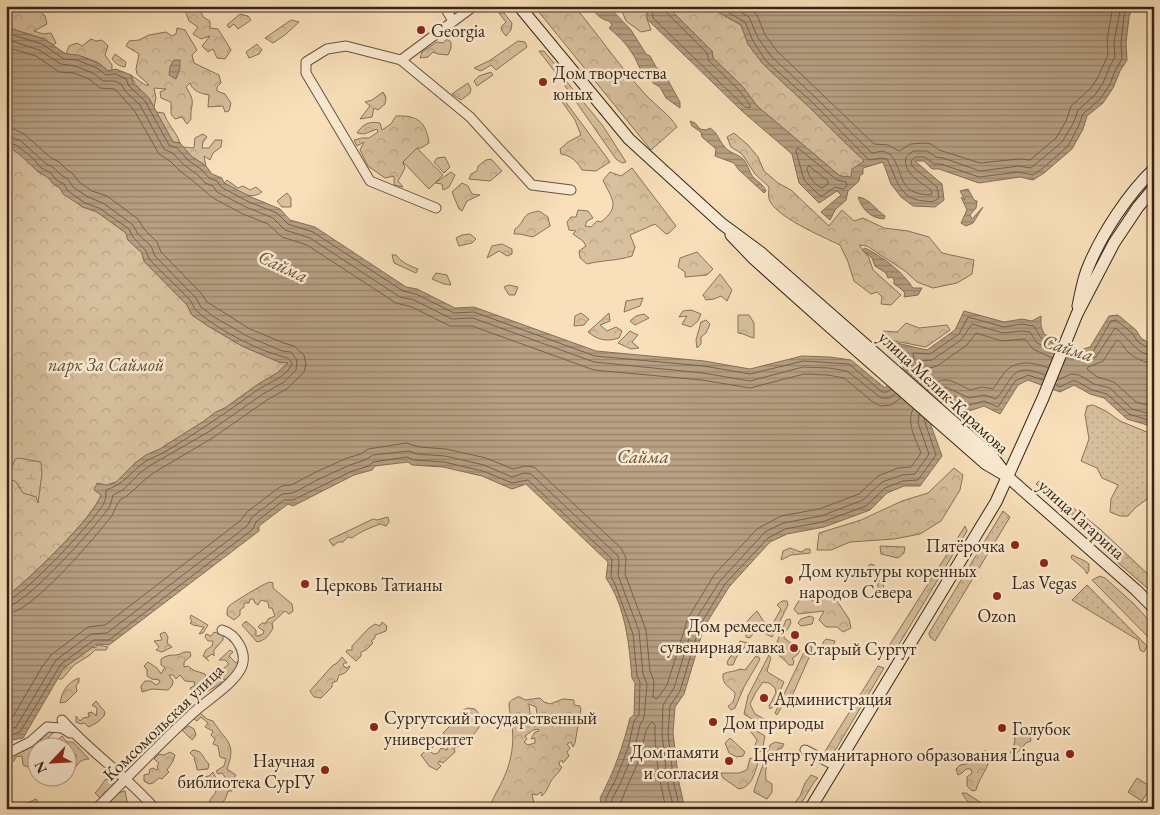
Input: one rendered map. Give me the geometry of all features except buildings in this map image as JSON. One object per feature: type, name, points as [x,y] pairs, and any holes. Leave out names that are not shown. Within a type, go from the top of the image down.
[{"type":"main road","name":"улица Мелик-Карамова","points":[[519,6],[629,139],[722,224],[744,250],[835,325],[1008,477]]},
{"type":"main road","points":[[1075,318],[1089,265],[1106,233],[1130,198],[1154,169]]},
{"type":"main road","points":[[810,809],[986,518],[1008,477],[1043,398],[1075,318],[1114,243],[1138,207],[1154,188]]},
{"type":"main road","name":"улица Гагарина","points":[[1008,477],[1154,608]]},
{"type":"street","points":[[444,6],[453,21]]},
{"type":"street","points":[[400,60],[474,6]]},
{"type":"street","points":[[436,208],[370,182],[306,73],[306,62],[327,48],[346,46],[400,60],[470,117],[532,185],[571,190]]},
{"type":"street","name":"Комсомольская улица","points":[[96,809],[193,712],[234,678],[241,668],[243,661],[240,644],[230,632],[222,630]]},
{"type":"street","points":[[62,720],[79,739]]},
{"type":"street","points":[[6,754],[30,742],[47,728],[52,726],[62,728],[79,739],[126,778],[155,809]]},
{"type":"street","points":[[805,750],[836,766]]},
{"type":"green space","points":[[6,6],[36,6],[45,16],[47,24],[34,31],[43,34],[51,33],[56,43],[53,45],[44,39],[6,27]]},
{"type":"green space","points":[[188,6],[197,6],[203,17],[210,21],[210,28],[218,29],[231,50],[225,59],[217,58],[213,49],[208,52],[202,46],[210,36],[201,39],[193,34],[198,27],[189,21],[185,10]]},
{"type":"green space","points":[[534,6],[574,6],[635,83],[677,127],[651,150]]},
{"type":"green space","points":[[620,6],[647,6],[647,19],[651,30],[641,32],[626,21]]},
{"type":"green space","points":[[667,6],[707,6],[741,25],[748,44],[763,64],[864,161],[852,178],[840,176],[757,106],[743,87],[713,58],[712,51]]},
{"type":"green space","points":[[499,13],[504,13],[512,23],[511,30],[506,36],[501,27],[506,22]]},
{"type":"green space","points":[[240,14],[248,16],[251,20],[238,29],[234,24],[229,28],[227,25]]},
{"type":"green space","points":[[291,20],[299,22],[285,35],[273,43],[265,38]]},
{"type":"green space","points":[[177,28],[185,30],[197,50],[192,55],[194,63],[219,75],[221,83],[217,87],[217,91],[225,94],[231,103],[229,111],[225,112],[223,106],[208,107],[209,95],[195,90],[190,83],[186,87],[192,103],[191,119],[187,124],[182,117],[175,119],[171,114],[171,102],[161,98],[160,92],[166,89],[154,88],[156,98],[154,107],[135,84],[131,75],[145,85],[149,85],[137,74],[139,54],[126,46],[129,41],[166,32],[172,36],[176,34]]},
{"type":"green space","points":[[91,39],[96,41],[102,40],[108,46],[105,55],[112,65],[112,70],[108,71],[88,59],[66,54],[69,46],[77,43],[82,46]]},
{"type":"green space","points":[[447,39],[451,42],[448,55],[433,52],[428,57],[420,58],[422,52],[437,42],[443,43]]},
{"type":"green space","points":[[518,41],[525,42],[527,47],[496,70],[491,65],[481,71],[474,68],[489,61]]},
{"type":"green space","points":[[257,44],[262,50],[259,54],[249,58],[246,52]]},
{"type":"green space","points":[[539,51],[544,51],[562,73],[559,77]]},
{"type":"green space","points":[[115,54],[126,62],[125,67],[112,59]]},
{"type":"green space","points":[[491,72],[493,75],[477,86],[474,81],[479,76]]},
{"type":"green space","points":[[567,82],[603,126],[626,162],[622,163],[616,159],[563,83]]},
{"type":"green space","points":[[468,83],[471,89],[470,93],[461,100],[452,94]]},
{"type":"green space","points":[[383,92],[386,97],[385,104],[378,110],[374,108],[372,117],[360,119],[370,106],[365,102],[372,100]]},
{"type":"green space","points":[[562,97],[610,162],[596,171],[582,170],[573,159],[561,154],[560,149],[581,135],[575,120],[560,99]]},
{"type":"green space","points":[[156,112],[164,113],[180,143],[173,142]]},
{"type":"green space","points":[[396,116],[410,117],[420,121],[426,130],[429,143],[421,148],[417,148],[403,162],[405,168],[398,181],[403,187],[394,185],[394,176],[385,178],[368,166],[360,150],[364,142],[357,146],[354,140],[369,138],[378,132],[377,129],[364,134],[357,133],[364,125],[373,122],[380,123],[382,130],[391,124]]},
{"type":"green space","points":[[734,133],[758,157],[764,171],[778,183],[791,190],[829,226],[842,210],[854,221],[863,218],[884,228],[908,231],[929,237],[942,253],[974,260],[972,274],[957,283],[933,288],[917,282],[905,271],[867,246],[859,245],[869,258],[873,270],[901,295],[891,305],[881,304],[882,297],[877,292],[871,294],[854,281],[840,245],[789,219],[773,206],[769,199],[769,187],[755,174],[742,154],[731,147],[727,137]]},
{"type":"green space","points":[[203,134],[207,137],[203,142],[202,148],[209,148],[215,140],[222,140],[221,147],[213,153],[210,160],[204,156],[206,166],[191,156],[183,147],[194,148],[195,138]]},
{"type":"green space","name":"парк За Саймой","points":[[6,146],[31,163],[38,172],[48,177],[53,184],[83,207],[97,212],[126,233],[128,240],[142,253],[144,261],[187,305],[192,315],[242,346],[279,362],[288,363],[277,373],[225,408],[160,449],[146,455],[116,482],[107,485],[98,492],[101,495],[95,505],[73,533],[29,578],[6,597]]},
{"type":"green space","points":[[417,148],[443,175],[429,189],[403,162]]},
{"type":"green space","points":[[445,157],[450,167],[444,173],[434,162],[437,158]]},
{"type":"green space","points":[[491,159],[502,171],[490,181],[469,179],[471,174],[477,171],[478,166]]},
{"type":"green space","points":[[632,168],[676,226],[666,234],[655,224],[630,235],[635,247],[632,256],[587,264],[580,258],[579,251],[586,246],[583,241],[573,234],[576,231],[569,230],[567,222],[571,217],[576,217],[578,210],[588,211],[593,218],[587,221],[585,226],[591,227],[597,221],[601,222],[611,212],[613,207],[612,198],[603,180],[610,172],[621,176]]},
{"type":"green space","points":[[451,172],[455,175],[449,187],[443,190],[442,184],[435,183]]},
{"type":"green space","points":[[227,180],[238,188],[243,186],[250,190],[256,187],[262,192],[252,196],[243,194],[224,183]]},
{"type":"green space","points":[[462,183],[468,186],[472,194],[480,195],[467,201],[462,211],[459,209],[452,192]]},
{"type":"green space","points":[[287,193],[291,198],[291,207],[282,207],[277,201]]},
{"type":"green space","points":[[539,211],[548,217],[550,226],[533,237],[514,234],[515,229],[528,214]]},
{"type":"green space","points":[[470,234],[476,239],[472,243],[459,246],[456,238]]},
{"type":"green space","points":[[502,244],[512,249],[512,254],[507,256],[499,251],[487,258],[492,246]]},
{"type":"green space","points":[[697,252],[713,269],[707,275],[685,277],[685,272],[678,267],[680,258]]},
{"type":"green space","points":[[392,255],[396,255],[403,262],[418,269],[416,273],[394,263]]},
{"type":"green space","points":[[436,273],[447,275],[451,285],[432,279]]},
{"type":"green space","points":[[720,274],[732,290],[727,301],[721,296],[706,300],[703,295]]},
{"type":"green space","points":[[509,285],[518,287],[515,295],[509,295],[504,287]]},
{"type":"green space","points":[[643,298],[640,306],[624,312],[626,301]]},
{"type":"green space","points":[[691,310],[701,314],[698,321],[691,327],[682,324],[687,316],[679,317],[683,311]]},
{"type":"green space","points":[[581,313],[589,319],[584,325],[574,326],[575,316]]},
{"type":"green space","points":[[609,313],[610,321],[600,325],[607,331],[616,327],[622,331],[619,338],[602,340],[588,332]]},
{"type":"green space","points":[[644,314],[649,318],[635,325],[630,321],[636,316]]},
{"type":"green space","points":[[738,315],[749,315],[754,323],[754,338],[738,333]]},
{"type":"green space","points":[[706,320],[710,324],[706,333],[701,337],[701,344],[697,348],[696,340],[701,322]]},
{"type":"green space","points":[[906,323],[919,328],[947,325],[950,330],[926,347],[879,338],[883,331],[897,332]]},
{"type":"green space","points":[[630,331],[638,335],[632,342],[639,348],[631,349],[618,343]]},
{"type":"green space","points":[[1093,405],[1120,421],[1154,435],[1154,494],[1135,508],[1128,516],[1120,516],[1110,512],[1111,499],[1118,485],[1102,478],[1097,468],[1081,461],[1089,439],[1085,415],[1087,406]]},
{"type":"green space","points":[[15,459],[41,462],[42,473],[38,503],[36,497],[23,493],[16,482],[11,479],[11,470]]},
{"type":"green space","points":[[954,468],[963,475],[960,490],[941,521],[920,534],[894,539],[850,542],[831,550],[817,550],[819,533],[861,520],[902,501],[928,493]]},
{"type":"green space","points":[[1039,481],[1100,529],[1154,580],[1154,594],[1100,547],[1091,531],[1036,484]]},
{"type":"green space","points":[[1003,511],[1010,517],[935,641],[930,637],[929,633]]},
{"type":"green space","points":[[388,517],[389,522],[386,526],[380,524],[352,538],[348,537],[343,542],[338,542],[333,546],[329,540],[373,519],[377,520]]},
{"type":"green space","points":[[965,526],[967,531],[892,656],[888,656],[885,652]]},
{"type":"green space","points":[[880,546],[905,547],[904,553],[898,558],[881,554]]},
{"type":"green space","points":[[790,548],[801,552],[810,549],[810,553],[791,555],[781,560],[783,551]]},
{"type":"green space","points":[[1072,555],[1089,564],[1087,574],[1071,558]]},
{"type":"green space","points":[[870,564],[874,565],[878,579],[884,586],[882,590],[879,590],[876,578],[867,568]]},
{"type":"green space","points":[[1100,576],[1105,578],[1134,604],[1154,626],[1154,643],[1092,580]]},
{"type":"green space","points":[[270,582],[273,583],[273,588],[292,604],[293,611],[289,614],[285,611],[272,623],[273,628],[267,637],[257,642],[242,625],[246,621],[256,630],[256,636],[263,634],[264,631],[258,627],[275,616],[272,608],[269,608],[268,602],[261,600],[258,605],[253,599],[250,599],[249,603],[244,603],[244,607],[240,610],[240,615],[234,620],[227,615],[227,609],[241,598]]},
{"type":"green space","points":[[1087,585],[1147,646],[1144,652],[1140,650],[1138,640],[1072,600]]},
{"type":"green space","points":[[822,594],[825,594],[830,600],[835,598],[849,619],[851,628],[843,632],[837,627],[826,627],[819,620],[824,611],[798,614],[794,609],[800,599],[810,599],[815,602]]},
{"type":"green space","points":[[782,601],[787,601],[788,605],[772,637],[756,629],[750,638],[746,637],[746,625],[757,611],[764,622],[772,625],[781,609],[777,605]]},
{"type":"green space","points":[[191,615],[208,625],[203,633],[199,634],[204,627],[190,623],[192,621]]},
{"type":"green space","points":[[810,616],[814,618],[812,624],[801,626],[798,623],[801,619]]},
{"type":"green space","points":[[790,619],[791,623],[784,638],[800,650],[792,659],[794,661],[793,665],[789,665],[776,652],[782,646],[777,642],[786,620]]},
{"type":"green space","points":[[382,622],[387,626],[386,631],[375,635],[375,638],[371,641],[373,643],[361,652],[361,656],[356,661],[346,652],[347,650],[352,650],[352,646],[369,628],[375,624],[380,626]]},
{"type":"green space","points":[[165,632],[168,637],[167,643],[172,647],[162,652],[156,650],[159,647],[154,641],[162,640],[160,634]]},
{"type":"green space","points":[[214,632],[223,635],[223,640],[214,650],[214,656],[212,654],[206,658],[209,661],[203,656],[206,650],[212,646],[213,641],[208,641],[205,637],[206,634],[211,636]]},
{"type":"green space","points":[[826,639],[835,641],[830,651],[823,647],[823,642]]},
{"type":"green space","points":[[740,641],[748,643],[733,665],[728,665],[727,662]]},
{"type":"green space","points":[[97,645],[108,647],[106,650],[95,650],[74,665],[62,679],[59,679],[58,676],[64,668]]},
{"type":"green space","points":[[809,646],[812,647],[811,653],[789,703],[786,706],[782,706],[777,715],[775,713],[805,650]]},
{"type":"green space","points":[[230,650],[233,652],[229,656],[236,663],[242,658],[236,671],[224,680],[221,676],[224,668],[229,664],[225,660],[219,660]]},
{"type":"green space","points":[[190,652],[191,656],[184,662],[184,667],[188,666],[205,674],[207,681],[210,683],[215,679],[222,681],[220,684],[208,691],[203,686],[198,691],[192,691],[190,688],[194,686],[195,682],[185,681],[180,675],[176,679],[173,675],[169,675],[173,681],[172,686],[168,690],[152,689],[142,692],[141,686],[145,681],[151,681],[156,685],[160,682],[147,676],[147,670],[144,666],[148,662],[157,668],[161,674],[165,667],[161,665],[161,659]]},
{"type":"green space","points":[[769,655],[771,658],[767,671],[784,682],[773,707],[770,709],[769,706],[776,693],[775,688],[769,683],[763,682],[750,704],[755,714],[770,722],[770,726],[766,728],[744,714],[748,696]]},
{"type":"green space","points":[[756,656],[760,658],[759,661],[744,687],[735,708],[731,710],[728,706],[733,701],[735,693],[725,683],[723,674],[740,669],[745,670]]},
{"type":"green space","points":[[342,657],[347,663],[343,665],[346,668],[350,666],[348,669],[345,673],[339,675],[337,681],[332,683],[332,687],[321,698],[314,697],[310,691]]},
{"type":"green space","points":[[878,666],[884,668],[833,754],[828,757],[824,753]]},
{"type":"green space","points":[[79,678],[76,686],[77,691],[66,702],[60,703],[66,688]]},
{"type":"green space","points":[[517,697],[525,700],[540,698],[550,704],[563,699],[574,700],[574,705],[580,706],[581,709],[575,743],[573,747],[571,742],[567,744],[570,748],[567,752],[569,756],[563,763],[562,760],[559,762],[562,767],[544,794],[542,796],[541,792],[537,795],[532,794],[534,804],[529,809],[506,809],[507,807],[500,806],[501,809],[485,809],[492,802],[508,768],[513,743],[509,703]],"holes":[[[529,704],[536,707],[538,720],[535,720],[534,714],[530,714]],[[538,729],[539,731],[535,732],[531,739],[535,738],[535,743],[528,745],[524,742],[527,739],[525,736]]]},
{"type":"green space","points":[[96,701],[105,712],[104,716],[89,727],[84,723],[76,722],[76,716],[80,721],[83,718],[89,717],[88,713],[92,712],[96,716],[97,708],[92,705]]},
{"type":"green space","points":[[468,708],[475,709],[480,715],[479,719],[481,722],[474,734],[462,741],[463,745],[454,748],[455,752],[443,763],[439,761],[438,763],[441,766],[437,770],[429,766],[421,755],[435,742],[437,743],[428,752],[438,753],[441,748],[447,750],[448,741],[443,733],[453,723],[457,722],[457,718],[463,710]]},
{"type":"green space","points":[[199,712],[207,719],[213,721],[229,743],[231,753],[227,769],[236,775],[233,779],[232,791],[228,791],[223,802],[214,808],[209,806],[210,800],[216,792],[211,785],[203,782],[203,777],[209,776],[213,772],[221,789],[225,787],[228,781],[222,773],[218,774],[216,771],[224,766],[226,759],[220,757],[218,746],[213,744],[215,739],[211,735],[213,731],[205,727],[208,723],[201,717],[197,721],[194,719],[195,714]]},
{"type":"green space","points":[[742,722],[765,736],[762,751],[755,752],[753,750],[757,740],[748,728],[742,727],[739,724]]},
{"type":"green space","points":[[189,726],[194,729],[196,735],[192,740],[182,730]]},
{"type":"green space","points":[[1024,730],[1030,735],[1031,741],[1026,743],[1017,753],[1010,753],[1015,740],[1013,732]]},
{"type":"green space","points":[[48,731],[53,733],[48,738],[42,738]]},
{"type":"green space","points":[[730,738],[745,752],[743,756],[737,757],[729,753],[725,743]]},
{"type":"green space","points":[[775,742],[784,744],[768,761],[766,780],[772,784],[772,792],[767,799],[754,792],[754,790],[770,745]]},
{"type":"green space","points":[[28,747],[28,767],[23,765],[22,756],[15,757],[15,760],[6,766],[6,758],[11,753],[24,751]]},
{"type":"green space","points":[[78,747],[89,759],[78,764]]},
{"type":"green space","points":[[193,750],[201,753],[209,764],[208,769],[197,770],[195,758],[190,753]]},
{"type":"green space","points":[[985,750],[990,753],[989,762],[976,790],[972,791],[967,786],[967,777],[972,773],[971,769],[966,769],[958,775],[956,769],[960,765],[967,764],[971,757],[979,756]]},
{"type":"green space","points":[[170,752],[175,755],[167,770],[169,772],[162,779],[159,778],[153,783],[149,784],[144,781],[144,775],[149,774],[150,769],[158,769],[159,763],[154,759],[159,754],[164,755]]},
{"type":"green space","points":[[750,758],[758,763],[747,786],[739,789],[723,778],[721,773],[739,773],[747,770]]},
{"type":"green space","points":[[811,775],[818,778],[798,809],[790,809],[800,796],[805,783]]},
{"type":"green space","points":[[1137,778],[1151,787],[1142,801],[1128,792]]},
{"type":"green space","points":[[106,779],[112,781],[114,786],[100,798],[95,793]]},
{"type":"green space","points":[[125,791],[127,801],[125,808],[108,809],[113,797]]},
{"type":"green space","points":[[962,793],[966,793],[991,809],[974,806]]},
{"type":"green space","points":[[36,799],[41,808],[20,809],[21,806]]},
{"type":"water","points":[[590,6],[608,6],[631,30],[646,54],[650,56],[656,67],[665,75],[680,102],[680,108],[666,98],[660,87],[653,83],[652,76],[648,77],[642,71],[627,46],[609,28],[612,25],[609,21],[601,18]]},
{"type":"water","points":[[647,6],[667,6],[712,51],[713,58],[743,87],[757,106],[840,176],[851,177],[852,169],[864,161],[763,64],[748,44],[741,25],[707,6],[1133,6],[1129,17],[1126,43],[1127,60],[1113,88],[1103,103],[1087,116],[1083,129],[1072,149],[1044,173],[1033,180],[1020,177],[979,183],[939,169],[932,169],[924,161],[915,161],[942,184],[944,200],[935,207],[913,206],[901,197],[891,184],[883,162],[863,168],[863,174],[860,175],[859,181],[848,191],[846,200],[835,210],[830,220],[821,212],[841,195],[837,191],[819,203],[799,183],[792,154],[742,111],[647,19]]},
{"type":"water","name":"Сайма","points":[[6,27],[44,39],[66,54],[78,55],[100,64],[108,71],[116,69],[131,75],[133,83],[149,98],[173,142],[180,143],[191,156],[206,166],[212,174],[222,178],[224,183],[280,209],[290,220],[315,227],[406,287],[417,289],[455,308],[474,307],[596,351],[704,361],[750,369],[802,356],[851,360],[885,388],[910,360],[888,341],[927,350],[955,330],[964,311],[1004,322],[1022,319],[1032,321],[1041,316],[1041,326],[1044,334],[1080,350],[1090,347],[1109,316],[1118,315],[1136,330],[1141,338],[1154,346],[1154,427],[1127,419],[1104,398],[1090,394],[1074,385],[1060,392],[1028,380],[1018,385],[1000,414],[984,406],[969,411],[945,398],[929,420],[942,456],[920,486],[904,486],[887,493],[870,510],[824,527],[787,534],[770,542],[729,587],[704,627],[684,694],[675,707],[673,733],[679,783],[685,809],[597,809],[618,759],[630,718],[634,715],[635,683],[632,678],[628,639],[618,602],[606,578],[608,562],[526,484],[512,489],[482,476],[443,467],[412,465],[408,462],[375,466],[372,470],[354,475],[293,506],[288,504],[259,526],[259,531],[109,645],[97,644],[64,668],[23,738],[6,741],[6,597],[29,578],[86,518],[101,495],[94,490],[97,483],[107,485],[116,482],[146,455],[160,449],[225,408],[277,373],[288,363],[279,362],[242,346],[192,315],[187,305],[144,261],[142,253],[128,240],[126,233],[97,212],[83,207],[63,194],[60,188],[47,177],[6,146]]},
{"type":"water","points":[[174,60],[180,60],[180,68],[176,79],[169,75],[170,67]]},
{"type":"water","points":[[690,121],[695,123],[700,129],[706,130],[710,128],[713,130],[726,148],[743,159],[750,173],[766,191],[764,193],[734,163],[715,156],[716,149],[702,137],[701,132],[692,126]]},
{"type":"water","points":[[968,189],[974,200],[977,201],[976,208],[970,215],[972,219],[983,207],[973,223],[966,226],[961,223],[967,210],[961,197],[965,200],[960,191]]},
{"type":"water","points":[[858,197],[869,202],[885,216],[884,219],[875,217],[867,212]]},
{"type":"water","points":[[865,248],[892,265],[913,288],[922,288],[918,295],[904,297],[905,293],[894,284],[892,277],[888,278],[886,273],[875,266],[872,258],[862,250]]},
{"type":"place","name":"Georgia","points":[[421,30]]},
{"type":"place","name":"Дом творчества юных","points":[[543,82]]},
{"type":"place","name":"Пятёрочка","points":[[1015,545]]},
{"type":"place","name":"Las Vegas","points":[[1044,563]]},
{"type":"place","name":"Дом культуры коренных народов Севера","points":[[789,580]]},
{"type":"place","name":"Церковь Татианы","points":[[305,584]]},
{"type":"place","name":"Ozon","points":[[997,596]]},
{"type":"place","name":"Дом ремесел, сувенирная лавка","points":[[795,635]]},
{"type":"place","name":"Старый Сургут","points":[[794,648]]},
{"type":"place","name":"Администрация","points":[[764,698]]},
{"type":"place","name":"Дом природы","points":[[713,722]]},
{"type":"place","name":"Сургутский государственный университет","points":[[374,727]]},
{"type":"place","name":"Голубок","points":[[1002,728]]},
{"type":"place","name":"Центр гуманитарного образования Lingua","points":[[1070,754]]},
{"type":"place","name":"Дом памяти и согласия","points":[[729,761]]},
{"type":"place","name":"Научная библиотека СурГУ","points":[[325,770]]}]
